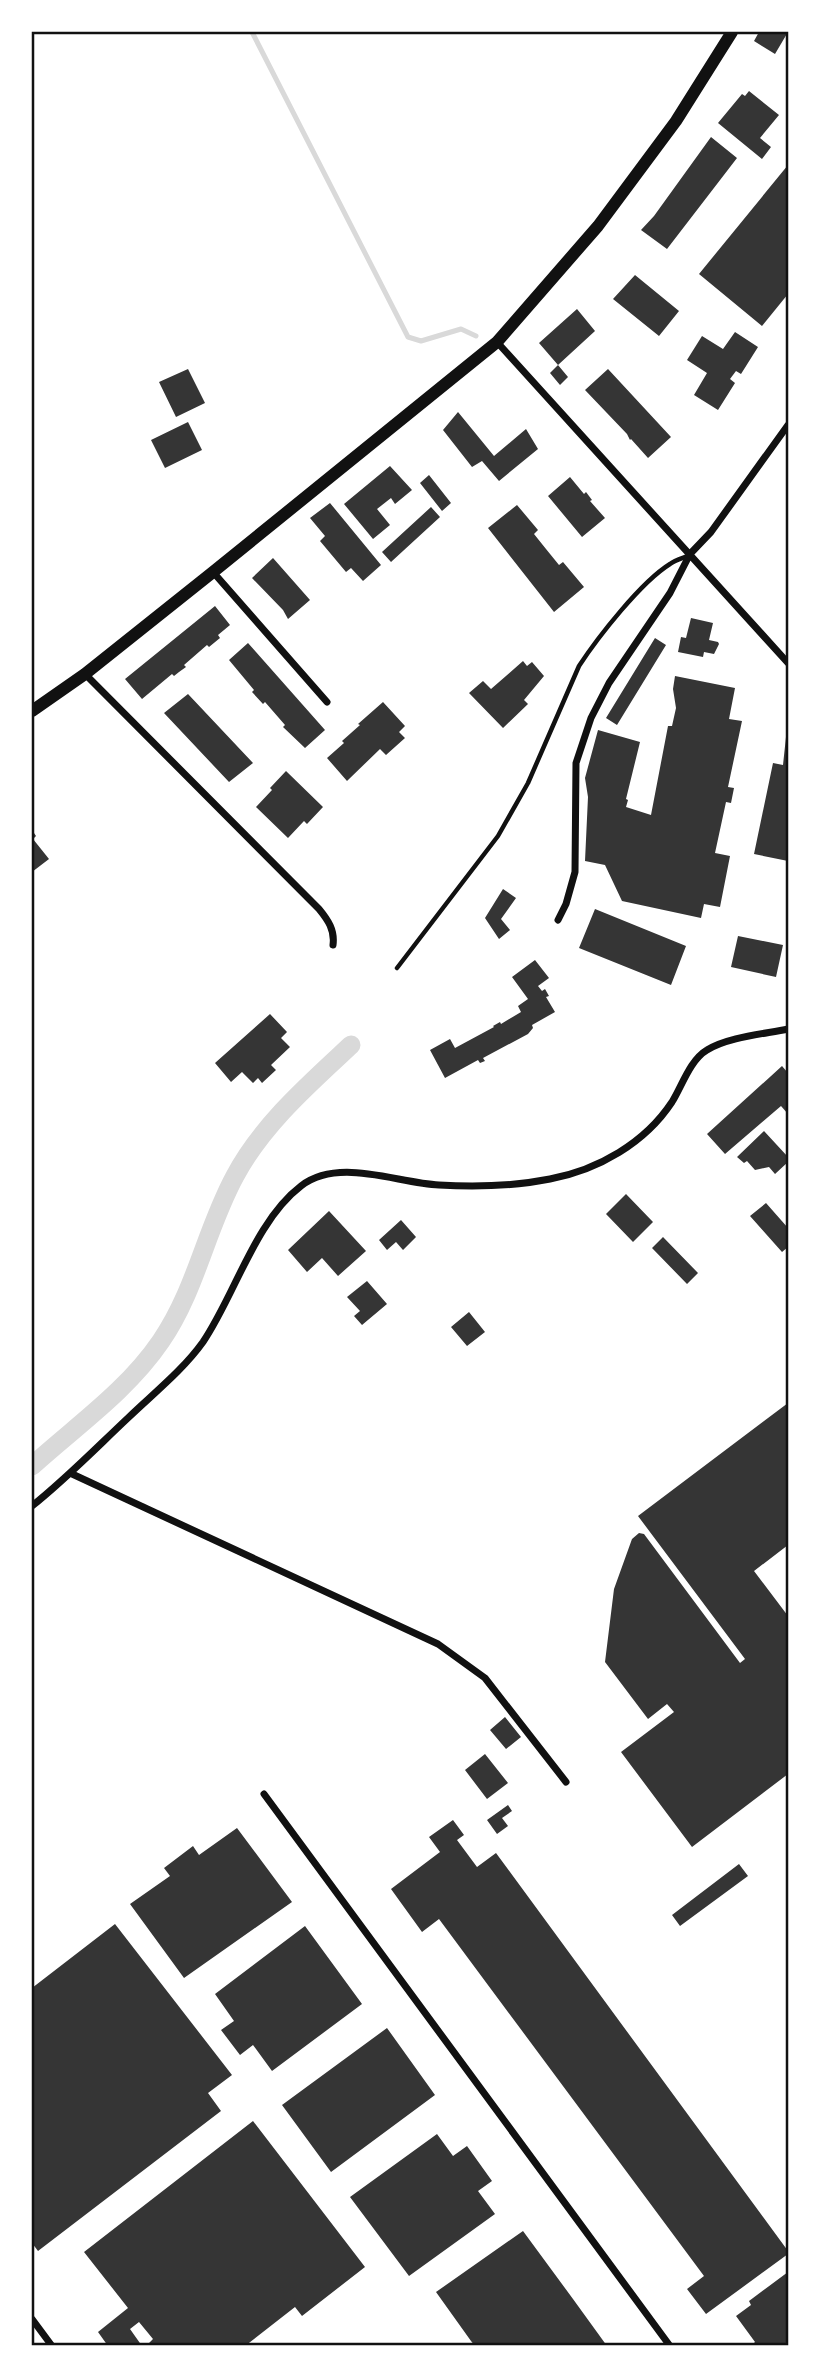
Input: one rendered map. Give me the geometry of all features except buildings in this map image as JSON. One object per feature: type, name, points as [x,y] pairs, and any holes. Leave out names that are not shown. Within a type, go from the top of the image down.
[{"type":"street","points":[[32,711],[85,674],[497,342],[598,226],[676,121],[732,32]]},
{"type":"street","points":[[497,342],[789,663]]},
{"type":"street","points":[[558,920],[566,904],[575,872],[576,763],[584,734],[609,683],[653,620],[690,554],[711,532],[789,425]]},
{"type":"street","points":[[213,572],[327,702]]},
{"type":"street","points":[[85,674],[319,909],[333,932],[333,945]]},
{"type":"street","points":[[32,1506],[70,1474],[191,1356],[211,1329],[269,1221],[288,1197],[311,1179],[340,1172],[438,1185],[499,1185],[548,1180],[587,1170],[628,1146],[650,1127],[671,1104],[698,1057],[706,1050],[789,1029]]},
{"type":"street","points":[[70,1474],[438,1644],[485,1678],[566,1782]]},
{"type":"street","points":[[264,1794],[670,2346]]},
{"type":"street","points":[[32,2319],[52,2346]]},
{"type":"lane","points":[[397,968],[498,836],[528,783],[587,653],[618,615],[656,576],[670,564],[690,554]]},
{"type":"waterway","points":[[252,32],[408,337],[421,341],[461,329],[476,336]]},
{"type":"waterway","points":[[32,1466],[117,1392],[148,1359],[183,1301],[225,1196],[246,1157],[272,1122],[351,1045]]}]
